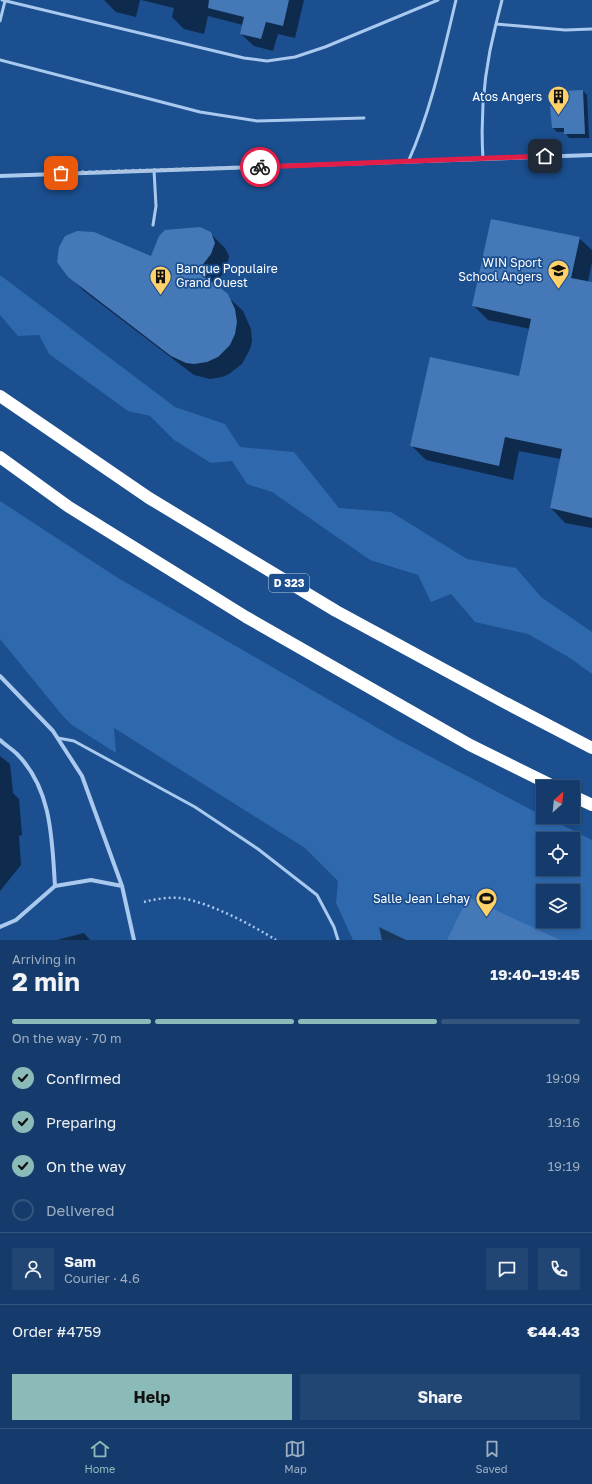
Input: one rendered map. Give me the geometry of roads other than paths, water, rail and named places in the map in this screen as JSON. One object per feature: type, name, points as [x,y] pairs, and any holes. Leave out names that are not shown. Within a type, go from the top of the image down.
[{"type":"highway","name":"D 323","points":[[0,396],[149,498],[336,611],[502,702],[592,748]]},
{"type":"highway","points":[[0,457],[69,507],[246,617],[470,745],[541,780]]},
{"type":"highway","points":[[580,799],[592,805]]},
{"type":"street","points":[[0,176],[592,154]]},
{"type":"street","points":[[0,676],[54,731],[82,776],[122,886],[134,940]]},
{"type":"street","points":[[0,740],[17,754],[34,776],[44,799],[51,828],[55,886]]},
{"type":"street","points":[[0,927],[16,920],[55,886],[91,880],[122,886]]},
{"type":"lane","points":[[0,21],[4,0],[244,58],[267,61],[295,57],[318,49],[438,0]]},
{"type":"lane","points":[[408,162],[416,144],[442,62],[456,0]]},
{"type":"lane","points":[[483,159],[481,113],[484,82],[490,49],[502,0]]},
{"type":"lane","points":[[496,24],[565,30],[592,29]]},
{"type":"lane","points":[[0,60],[200,112],[232,118],[257,121],[364,118]]},
{"type":"lane","points":[[153,225],[156,206],[154,170]]},
{"type":"lane","points":[[58,738],[74,741],[189,804],[258,849],[317,895],[334,928],[338,940]]},
{"type":"place","name":"Atos Angers","points":[[558,116]]},
{"type":"place","name":"WIN Sport School Angers","points":[[558,290]]},
{"type":"place","name":"Banque Populaire Grand Ouest","points":[[161,296]]},
{"type":"place","name":"Salle Jean Lehay","points":[[486,918]]}]
